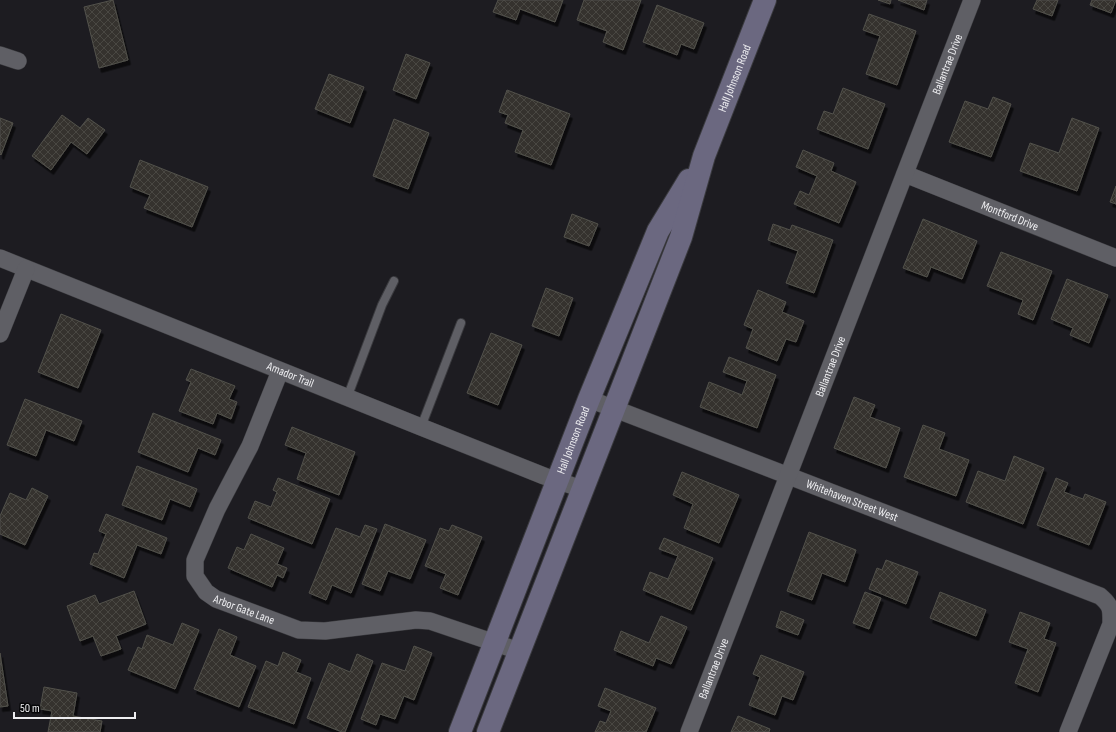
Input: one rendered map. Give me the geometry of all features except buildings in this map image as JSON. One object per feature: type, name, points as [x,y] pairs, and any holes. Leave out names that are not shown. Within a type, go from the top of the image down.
[{"type":"main road","name":"Hall Johnson Road","points":[[488,732],[680,237],[704,156],[764,0]]},
{"type":"main road","name":"Hall Johnson Road","points":[[460,732],[589,399],[658,231],[704,156]]},
{"type":"street","name":"Ballantrae Drive","points":[[689,732],[972,0]]},
{"type":"street","points":[[0,55],[18,62]]},
{"type":"street","name":"Montford Drive","points":[[905,174],[1116,258]]},
{"type":"street","name":"Amador Trail","points":[[0,258],[347,398],[582,490]]},
{"type":"street","points":[[0,334],[26,269]]},
{"type":"street","name":"Arbor Gate Lane","points":[[280,371],[250,446],[216,509],[195,560],[195,576],[200,585],[206,592],[216,598],[299,630],[325,631],[416,620],[430,621],[519,651]]},
{"type":"street","name":"Whitehaven Street West","points":[[589,399],[1100,596],[1108,603],[1111,609],[1111,624],[1068,732]]},
{"type":"lane","points":[[347,398],[382,305],[394,281]]},
{"type":"lane","points":[[420,427],[461,323]]}]
